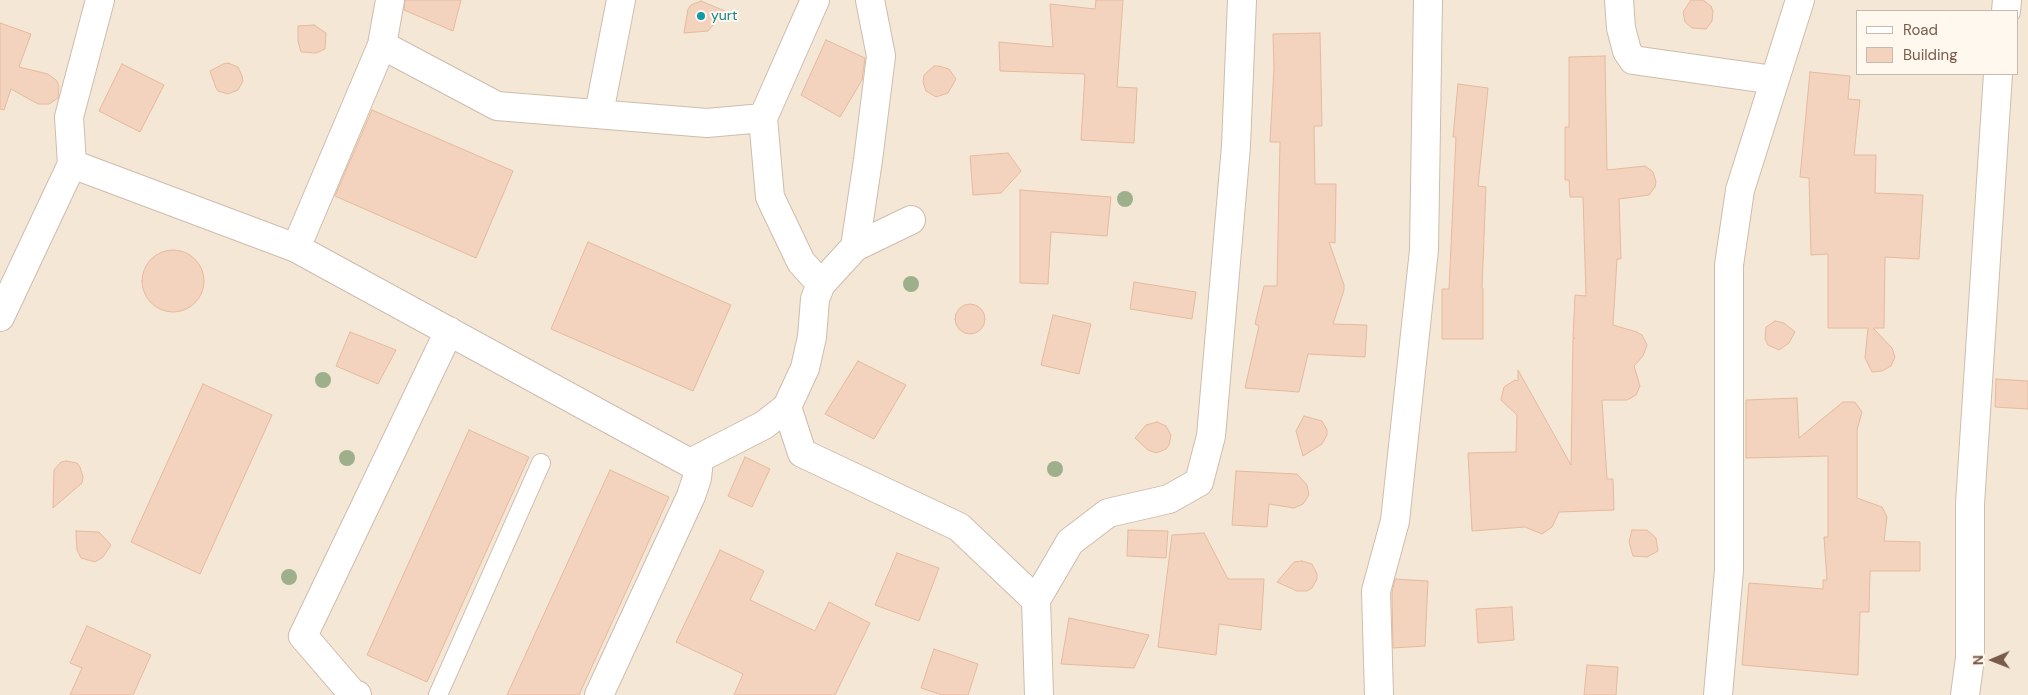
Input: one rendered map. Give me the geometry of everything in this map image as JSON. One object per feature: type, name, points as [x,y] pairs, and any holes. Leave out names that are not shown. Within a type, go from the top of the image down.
[{"type":"street","points":[[0,316],[72,164],[69,117],[100,0]]},
{"type":"street","points":[[296,248],[382,45],[390,0]]},
{"type":"street","points":[[599,113],[621,0]]},
{"type":"street","points":[[815,0],[763,118],[770,197],[801,262],[821,284]]},
{"type":"street","points":[[855,248],[881,56],[870,0]]},
{"type":"street","points":[[1039,695],[1036,600],[1070,542],[1108,513],[1168,499],[1199,482],[1211,436],[1236,146],[1242,0]]},
{"type":"street","points":[[1379,695],[1376,591],[1395,521],[1424,250],[1428,0]]},
{"type":"street","points":[[1620,0],[1621,28],[1627,51],[1634,60],[1774,80]]},
{"type":"street","points":[[1718,695],[1729,570],[1729,265],[1740,190],[1800,0]]},
{"type":"street","points":[[382,45],[497,106],[707,123],[763,118]]},
{"type":"street","points":[[1965,695],[1970,658],[1970,504],[1998,75]]},
{"type":"street","points":[[72,164],[296,248],[690,463],[698,470],[691,496],[598,695]]},
{"type":"street","points":[[690,463],[748,434],[787,408],[805,368],[812,337],[815,298],[821,284],[855,248],[911,220]]},
{"type":"street","points":[[357,695],[352,693],[303,636],[449,331]]},
{"type":"street","points":[[787,408],[802,453],[959,527],[1036,600]]},
{"type":"lane","points":[[438,695],[541,463]]},
{"type":"shaded area","points":[[0,0],[2028,0],[2028,695],[0,695]]},
{"type":"building","points":[[405,0],[461,0],[453,31],[404,10]]},
{"type":"building","points":[[1096,0],[1123,0],[1117,87],[1137,88],[1134,143],[1081,140],[1085,74],[1000,71],[999,42],[1053,47],[1050,4],[1095,9]]},
{"type":"building","points":[[1691,0],[1703,0],[1711,6],[1713,11],[1712,21],[1706,29],[1692,28],[1685,22],[1683,12]]},
{"type":"building","name":"yurt","points":[[701,1],[725,11],[708,31],[684,33],[688,9],[691,5]]},
{"type":"building","points":[[0,23],[31,34],[19,67],[48,74],[57,81],[59,86],[58,98],[49,104],[38,104],[11,89],[4,110],[0,109]]},
{"type":"building","points":[[314,25],[326,33],[325,49],[316,53],[301,52],[298,41],[298,26]]},
{"type":"building","points":[[1320,33],[1322,126],[1314,126],[1315,184],[1336,184],[1335,243],[1329,242],[1344,285],[1333,324],[1367,325],[1365,357],[1308,354],[1299,392],[1245,388],[1259,326],[1255,324],[1264,286],[1277,286],[1280,142],[1270,142],[1274,68],[1273,34]]},
{"type":"building","points":[[826,40],[865,58],[862,80],[840,117],[801,95]]},
{"type":"building","points":[[1605,56],[1607,170],[1645,166],[1653,172],[1656,182],[1649,195],[1619,199],[1621,259],[1617,259],[1613,325],[1637,332],[1642,335],[1647,345],[1643,356],[1634,366],[1640,386],[1636,395],[1627,400],[1602,400],[1607,479],[1613,479],[1614,510],[1559,512],[1552,527],[1542,534],[1525,527],[1472,531],[1468,453],[1516,452],[1517,415],[1501,400],[1504,387],[1515,380],[1518,381],[1518,370],[1571,465],[1575,295],[1586,296],[1583,197],[1570,197],[1569,180],[1565,180],[1565,127],[1569,127],[1569,57]]},
{"type":"building","points":[[228,63],[238,67],[243,81],[238,90],[228,94],[218,91],[210,71]]},
{"type":"building","points":[[122,64],[164,85],[140,132],[99,111]]},
{"type":"building","points":[[934,66],[949,69],[956,79],[948,93],[936,97],[926,91],[923,82],[924,75]]},
{"type":"building","points":[[1810,72],[1850,76],[1848,99],[1860,100],[1854,155],[1876,155],[1875,193],[1923,195],[1919,259],[1885,257],[1884,328],[1873,328],[1892,348],[1895,357],[1891,366],[1882,371],[1872,372],[1865,358],[1868,328],[1828,328],[1828,254],[1811,255],[1809,178],[1800,177]]},
{"type":"building","points":[[1458,84],[1488,88],[1478,186],[1486,187],[1482,288],[1483,339],[1442,339],[1442,289],[1449,289],[1456,137],[1453,137]]},
{"type":"building","points":[[372,110],[513,171],[476,258],[335,196]]},
{"type":"building","points":[[1008,153],[1021,171],[1001,193],[973,195],[970,156]]},
{"type":"building","points":[[1020,190],[1111,197],[1107,236],[1051,232],[1048,284],[1020,283]]},
{"type":"building","points":[[588,242],[731,305],[693,391],[551,329]]},
{"type":"building","points":[[173,250],[190,255],[195,259],[199,264],[204,281],[199,298],[195,303],[190,307],[173,312],[156,307],[151,303],[147,298],[142,281],[147,264],[151,259],[156,255]]},
{"type":"building","points":[[1134,282],[1196,292],[1192,319],[1130,309]]},
{"type":"building","points":[[970,304],[981,308],[985,319],[981,330],[970,334],[959,330],[955,319],[959,308]]},
{"type":"building","points":[[1053,315],[1091,324],[1079,374],[1041,365]]},
{"type":"building","points":[[1775,321],[1784,323],[1795,332],[1789,343],[1779,350],[1768,345],[1765,339],[1766,327]]},
{"type":"building","points":[[350,332],[396,350],[378,384],[336,366]]},
{"type":"building","points":[[858,361],[906,385],[874,439],[825,414]]},
{"type":"building","points":[[1996,379],[2028,381],[2028,409],[1995,407]]},
{"type":"building","points":[[203,384],[272,415],[200,574],[131,542]]},
{"type":"building","points":[[1797,398],[1799,438],[1843,402],[1855,402],[1862,412],[1857,430],[1857,498],[1882,507],[1887,517],[1884,541],[1920,542],[1920,571],[1870,571],[1869,612],[1860,612],[1858,675],[1742,665],[1749,583],[1823,589],[1823,580],[1827,580],[1824,537],[1828,537],[1828,456],[1746,458],[1746,400]]},
{"type":"building","points":[[1304,416],[1322,421],[1327,430],[1327,435],[1322,444],[1303,456],[1296,431]]},
{"type":"building","points":[[1157,422],[1166,426],[1171,435],[1166,449],[1156,453],[1148,450],[1135,438],[1146,425]]},
{"type":"building","points":[[469,430],[529,457],[427,682],[367,655]]},
{"type":"building","points":[[745,457],[770,469],[752,507],[728,496]]},
{"type":"building","points":[[61,462],[77,463],[80,467],[83,477],[82,483],[53,508],[54,470]]},
{"type":"building","points":[[610,470],[669,497],[579,695],[507,695]]},
{"type":"building","points":[[1236,471],[1297,474],[1307,485],[1309,495],[1303,504],[1294,508],[1269,504],[1267,527],[1232,525]]},
{"type":"building","points":[[1128,530],[1168,531],[1166,558],[1127,556]]},
{"type":"building","points":[[1632,530],[1647,530],[1656,538],[1658,551],[1647,557],[1633,556],[1629,542]]},
{"type":"building","points":[[76,531],[99,532],[111,545],[103,557],[95,562],[81,558],[77,550]]},
{"type":"building","points":[[1204,533],[1228,579],[1264,579],[1261,630],[1219,624],[1216,655],[1158,647],[1172,535]]},
{"type":"building","points":[[720,550],[764,571],[750,600],[815,631],[829,602],[870,623],[835,695],[734,695],[743,674],[676,642]]},
{"type":"building","points":[[897,553],[939,568],[919,621],[875,605]]},
{"type":"building","points":[[1302,561],[1312,564],[1317,574],[1317,579],[1312,588],[1307,591],[1297,591],[1277,582],[1294,562]]},
{"type":"building","points":[[1395,579],[1428,581],[1425,646],[1393,648],[1392,593]]},
{"type":"building","points":[[1512,607],[1514,640],[1478,643],[1476,609]]},
{"type":"building","points":[[1069,618],[1149,635],[1134,668],[1061,664]]},
{"type":"building","points":[[87,626],[151,655],[133,695],[70,695],[82,668],[70,663]]},
{"type":"building","points":[[934,649],[978,664],[968,695],[942,695],[921,688]]},
{"type":"building","points":[[1587,665],[1618,667],[1616,695],[1584,695]]},
{"type":"place","name":"yurt","points":[[701,16]]}]
